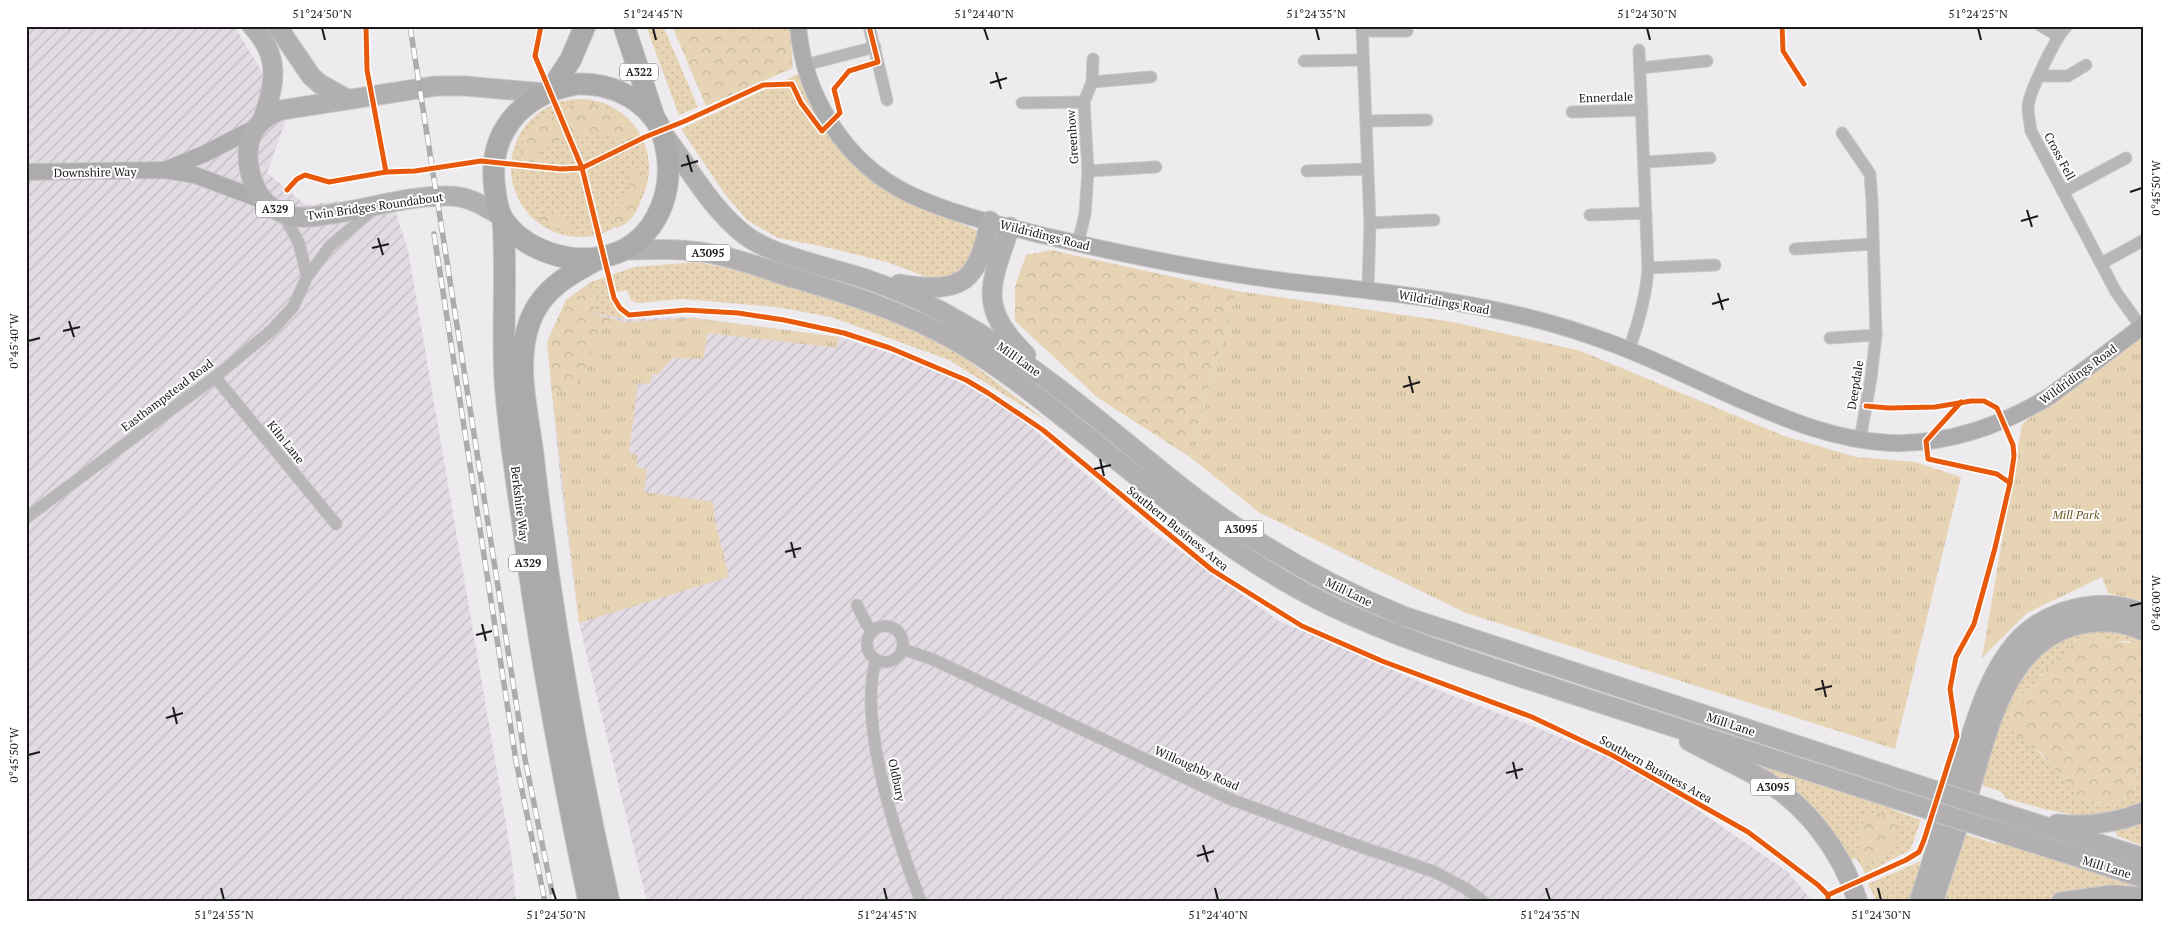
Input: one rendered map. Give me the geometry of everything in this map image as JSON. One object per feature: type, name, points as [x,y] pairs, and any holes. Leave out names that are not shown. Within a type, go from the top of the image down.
[{"type":"highway","points":[[547,91],[572,59],[585,26]]},
{"type":"highway","name":"A322","points":[[624,26],[658,125]]},
{"type":"highway","name":"Twin Bridges Roundabout","points":[[578,84],[599,84],[615,88],[625,94],[658,125],[669,172],[664,205],[659,216],[644,235],[623,250],[602,258],[571,258],[552,254],[521,238],[503,218],[494,190],[493,175],[498,142],[511,119],[547,91],[578,84]]},
{"type":"highway","name":"Berkshire Way","points":[[503,218],[506,260],[504,319],[505,380],[516,479],[534,613],[548,698],[589,902]]},
{"type":"highway","name":"Berkshire Way","points":[[602,258],[560,282],[550,290],[536,309],[526,333],[523,378],[561,656],[589,808],[609,902]]},
{"type":"main road","name":"A329","points":[[252,26],[268,48],[274,72],[268,104],[259,123]]},
{"type":"main road","points":[[277,26],[311,76],[320,84],[347,99]]},
{"type":"main road","name":"Twin Bridges Roundabout","points":[[503,218],[473,201],[451,196],[416,199],[308,217],[283,213],[264,201],[254,184],[248,165],[250,139],[259,123],[281,110],[347,99],[436,86],[547,91]]},
{"type":"main road","name":"Mill Lane","points":[[658,125],[712,202],[745,235],[773,250],[865,279],[916,299],[969,327],[1012,354],[1058,387],[1187,491],[1233,524],[1297,565],[1364,600],[1403,616],[2144,858]]},
{"type":"main road","points":[[865,279],[924,288],[942,288],[959,282],[977,267],[984,248],[990,221]]},
{"type":"main road","points":[[1010,228],[992,282],[992,298],[996,318],[1017,347],[1058,387]]},
{"type":"main road","name":"Mill Lane","points":[[623,250],[671,250],[724,256],[842,291],[900,312],[957,341],[1008,375],[1042,400],[1163,498],[1249,560],[1333,607],[1420,643],[1645,718],[2144,878]]},
{"type":"main road","points":[[1919,902],[1977,717],[1996,674],[2016,643],[2027,633],[2050,618],[2079,608],[2105,606],[2144,614]]},
{"type":"main road","points":[[1933,902],[1987,735],[2017,667],[2036,646],[2054,633],[2073,626],[2104,621],[2131,625],[2144,631]]},
{"type":"main road","name":"A3095","points":[[1645,718],[1758,776],[1797,805],[1811,819],[1836,854],[1858,902]]},
{"type":"main road","name":"A3095","points":[[2018,818],[2084,825],[2120,820],[2144,812]]},
{"type":"main road","points":[[2062,902],[2112,895],[2144,897]]},
{"type":"street","name":"Wildridings Road","points":[[798,26],[804,65],[814,93],[830,123],[850,148],[870,168],[909,194],[1010,228],[1193,268],[1368,289],[1512,314],[1583,333],[1629,349],[1791,422],[1831,435],[1891,443],[1926,441],[1960,435],[1987,427],[2034,406],[2074,379],[2142,326]]},
{"type":"street","points":[[870,26],[887,100]]},
{"type":"street","points":[[2041,26],[2058,36]]},
{"type":"street","name":"Cross Fell","points":[[2067,26],[2058,36],[2031,92],[2028,108],[2031,131],[2116,292],[2142,326]]},
{"type":"street","points":[[1368,289],[1370,223],[1362,29],[1407,31]]},
{"type":"street","points":[[804,65],[874,47]]},
{"type":"street","name":"Ennerdale","points":[[1629,349],[1640,318],[1646,290],[1648,268],[1645,162],[1638,50]]},
{"type":"street","name":"Greenhow","points":[[1078,244],[1085,214],[1088,171],[1084,102],[1092,82],[1093,59]]},
{"type":"street","points":[[1304,61],[1363,60]]},
{"type":"street","points":[[1640,68],[1707,61]]},
{"type":"street","points":[[2039,76],[2068,76],[2086,65]]},
{"type":"street","points":[[1092,82],[1151,77]]},
{"type":"street","name":"Greenhow","points":[[1022,103],[1084,102]]},
{"type":"street","name":"Ennerdale","points":[[1572,112],[1642,110]]},
{"type":"street","points":[[1366,121],[1427,120]]},
{"type":"street","name":"Downshire Way","points":[[165,170],[204,154],[259,123]]},
{"type":"street","name":"Deepdale","points":[[1842,133],[1870,174],[1876,335],[1871,378],[1860,440]]},
{"type":"street","points":[[1645,162],[1710,158]]},
{"type":"street","name":"Cross Fell","points":[[2063,192],[2126,158]]},
{"type":"street","name":"Greenhow","points":[[1088,171],[1156,167]]},
{"type":"street","points":[[1307,171],[1368,169]]},
{"type":"street","name":"Downshire Way","points":[[26,172],[165,170],[195,175],[264,201]]},
{"type":"street","name":"Easthampstead Road","points":[[26,518],[215,377],[272,330],[293,307],[307,277],[339,236],[377,206]]},
{"type":"street","points":[[1590,216],[1646,212]]},
{"type":"street","points":[[283,213],[300,242],[307,277]]},
{"type":"street","points":[[1370,223],[1434,220]]},
{"type":"street","points":[[2102,263],[2144,240]]},
{"type":"street","points":[[1795,249],[1873,244]]},
{"type":"street","points":[[1648,268],[1715,265]]},
{"type":"street","points":[[1830,338],[1876,335]]},
{"type":"street","name":"Kiln Lane","points":[[215,377],[336,524]]},
{"type":"street","points":[[857,605],[872,631]]},
{"type":"street","points":[[883,626],[894,629],[902,638],[900,654],[891,661],[881,662],[876,659],[868,651],[867,646],[867,640],[872,631],[883,626]]},
{"type":"street","name":"Willoughby Road","points":[[902,649],[932,659],[1230,799],[1435,872],[1465,888],[1484,902]]},
{"type":"street","name":"Oldbury","points":[[876,659],[870,706],[877,752],[898,842],[921,902]]},
{"type":"shaded area","points":[[26,26],[234,26],[288,114],[267,173],[306,205],[390,195],[408,250],[512,859],[516,902],[26,902]]},
{"type":"shaded area","points":[[591,282],[595,313],[625,319],[690,317],[839,337],[911,360],[966,385],[1018,416],[1152,531],[1279,621],[1453,696],[1624,764],[1699,811],[1788,872],[1813,902],[647,902],[579,623],[561,486],[547,342],[566,300]]},
{"type":"green space","points":[[646,26],[663,26],[698,107],[679,115]]},
{"type":"green space","points":[[672,26],[790,26],[793,68],[706,106]]},
{"type":"green space","points":[[800,73],[823,122],[931,211],[979,231],[968,269],[937,281],[887,262],[778,238],[747,220],[724,193],[681,129]]},
{"type":"green space","points":[[580,99],[606,105],[618,111],[628,120],[637,130],[643,142],[649,168],[643,194],[637,206],[628,216],[618,225],[606,231],[580,237],[554,231],[542,225],[532,216],[523,206],[517,194],[511,168],[517,142],[523,130],[532,120],[542,111],[554,105]]},
{"type":"green space","points":[[575,101],[593,104],[616,114],[635,133],[631,142],[591,132],[587,136],[557,141],[539,151],[545,157],[541,165],[518,160],[524,138],[543,118],[554,117]]},
{"type":"green space","points":[[632,167],[645,172],[641,198],[636,212],[625,224],[616,229],[612,213],[628,197]]},
{"type":"green space","points":[[540,213],[561,217],[570,230],[566,234],[539,221]]},
{"type":"green space","points":[[1051,250],[1237,291],[1190,457],[1098,398],[1015,321],[1015,287],[1026,255]]},
{"type":"green space","points":[[697,262],[776,278],[880,315],[949,346],[1051,424],[949,360],[831,317],[776,307],[683,299],[637,303],[631,300],[627,290],[608,294],[625,319],[595,313],[591,282],[634,267]]},
{"type":"green space","points":[[591,282],[595,314],[625,322],[575,387],[552,393],[547,342],[566,300]]},
{"type":"green space","points":[[1237,291],[1453,322],[1581,351],[1784,436],[1856,457],[1915,462],[1961,477],[1895,749],[1466,613],[1260,513],[1190,457]]},
{"type":"green space","points":[[691,318],[839,337],[837,348],[708,333],[703,359],[673,358],[658,374],[653,374],[650,384],[638,383],[629,453],[637,455],[637,467],[647,469],[644,492],[713,502],[715,521],[729,577],[579,623],[552,393],[575,387],[607,321],[625,322]]},
{"type":"green space","name":"Mill Park","points":[[2144,335],[2144,602],[2108,593],[2102,577],[2027,613],[1982,658],[2022,424]]},
{"type":"green space","points":[[2087,626],[2144,636],[2144,650],[2128,641],[2112,642],[2092,635],[2074,641],[2064,656],[2041,674],[2034,684],[2017,698],[2030,746],[2056,770],[2078,799],[2099,803],[2125,800],[2135,788],[2138,765],[2144,760],[2144,806],[2086,817],[2044,809],[2005,798],[2002,792],[1978,784],[2002,709],[2038,648]]},
{"type":"green space","points":[[2092,635],[2112,642],[2134,643],[2144,650],[2144,760],[2138,765],[2134,789],[2124,800],[2117,802],[2101,803],[2078,799],[2042,754],[2019,737],[2013,729],[2010,714],[2016,699],[2057,662],[2074,643],[2085,636]]},
{"type":"green space","points":[[1722,751],[1894,807],[1893,810],[1921,820],[1910,850],[1865,874],[1861,866],[1882,856],[1894,819],[1873,813],[1861,827],[1860,856],[1847,862]]},
{"type":"green space","points":[[1869,814],[1885,815],[1891,818],[1896,822],[1899,834],[1888,851],[1877,859],[1861,866],[1856,858],[1860,856],[1861,828]]},
{"type":"green space","points":[[2144,821],[2144,846],[2117,836],[2116,831]]},
{"type":"green space","points":[[1965,834],[1996,844],[1997,841],[2144,887],[2144,892],[2066,896],[2046,902],[1941,902]]},
{"type":"green space","points":[[1921,861],[1909,902],[1868,902],[1875,898],[1868,884]]},
{"type":"railway","points":[[410,26],[525,759],[554,902]]},
{"type":"railway","points":[[434,234],[516,761],[545,902]]},
{"type":"cycle path","points":[[366,26],[367,70],[386,172]]},
{"type":"cycle path","name":"Southern Business Area","points":[[541,26],[535,56],[582,168],[614,298],[620,308],[629,315],[686,310],[738,313],[784,320],[844,333],[890,348],[966,380],[1043,430],[1212,570],[1302,626],[1382,661],[1532,717],[1612,755],[1748,832],[1818,885],[1828,895],[1828,902]]},
{"type":"cycle path","points":[[287,190],[297,179],[305,175],[329,182],[386,172],[415,171],[481,161],[561,169],[582,168],[645,137],[763,85],[792,84],[801,103],[822,131],[840,113],[834,89],[849,71],[878,62],[869,26]]},
{"type":"cycle path","points":[[1782,26],[1783,51],[1804,84]]},
{"type":"cycle path","points":[[1828,895],[1906,860],[1919,852],[1957,736],[1950,689],[1956,657],[1974,624],[1995,548],[2010,483],[2014,456],[2013,445],[1997,408],[1984,401],[1971,401],[1935,407],[1889,408],[1866,406]]},
{"type":"cycle path","points":[[1961,402],[1926,441],[1928,459],[1997,474],[2010,483]]}]
